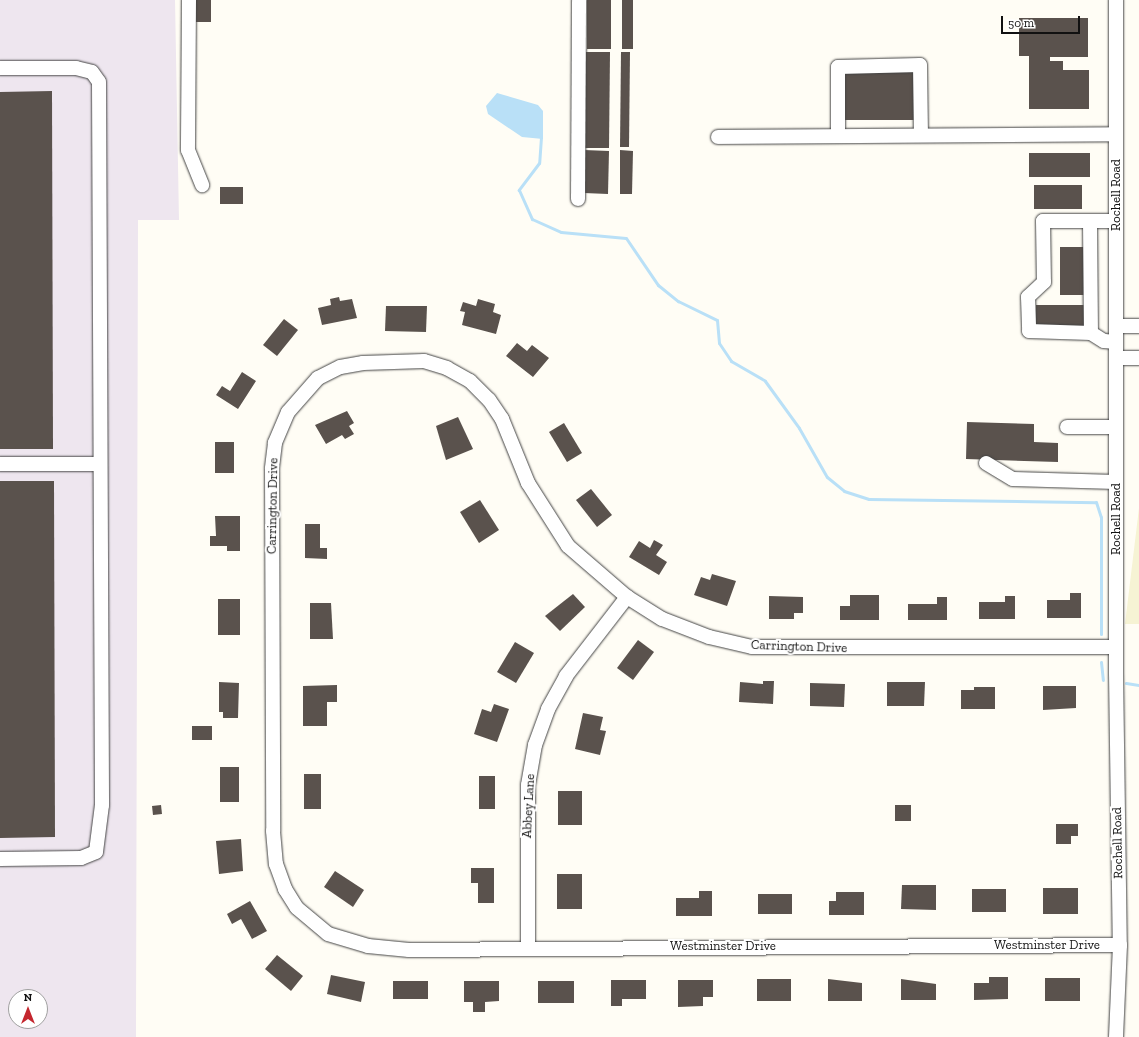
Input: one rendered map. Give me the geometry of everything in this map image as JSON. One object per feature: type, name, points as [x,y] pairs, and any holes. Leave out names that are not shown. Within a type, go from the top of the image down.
[{"type":"street","points":[[189,0],[188,150],[202,185]]},
{"type":"street","points":[[578,199],[579,0]]},
{"type":"street","name":"Rochell Road","points":[[1116,0],[1116,647],[1120,945],[1116,1037]]},
{"type":"street","points":[[838,136],[838,67],[920,66],[921,135]]},
{"type":"street","points":[[0,68],[76,68],[92,72],[99,82],[98,464],[100,837],[96,852],[81,858],[0,859]]},
{"type":"street","points":[[718,137],[1116,134]]},
{"type":"street","points":[[1090,221],[1091,333]]},
{"type":"street","points":[[1116,221],[1043,222],[1044,282],[1028,297],[1029,332],[1091,333],[1104,341],[1116,342]]},
{"type":"street","points":[[1116,326],[1139,326]]},
{"type":"street","points":[[1116,358],[1139,358]]},
{"type":"street","name":"Carrington Drive","points":[[328,934],[297,908],[285,889],[276,864],[273,831],[272,469],[275,443],[288,412],[318,378],[340,367],[395,360],[424,361],[447,368],[470,381],[502,419],[528,483],[568,546],[627,598],[662,619],[709,637],[752,647],[1116,647]]},
{"type":"street","points":[[1067,427],[1116,427]]},
{"type":"street","points":[[986,463],[1013,480],[1116,482]]},
{"type":"street","points":[[0,464],[98,464]]},
{"type":"street","name":"Abbey Lane","points":[[528,946],[528,785],[535,745],[548,709],[566,676],[627,598]]},
{"type":"street","name":"Westminster Drive","points":[[328,934],[382,949],[528,946],[1120,945]]},
{"type":"shaded area","points":[[0,0],[175,0],[179,220],[138,220],[136,1037],[0,1037]]},
{"type":"shaded area","points":[[1139,508],[1139,624],[1125,624]]},
{"type":"water","points":[[497,93],[538,105],[543,111],[543,139],[522,137],[488,114],[486,106]]},
{"type":"building","points":[[193,0],[211,0],[211,22],[193,22]]},
{"type":"building","points":[[587,0],[611,0],[611,49],[587,49]]},
{"type":"building","points":[[622,0],[633,0],[633,49],[622,49]]},
{"type":"building","points":[[1019,18],[1088,18],[1088,57],[1050,57],[1050,61],[1063,61],[1063,70],[1089,70],[1089,109],[1029,109],[1029,56],[1019,56]]},
{"type":"building","points":[[586,52],[610,52],[609,148],[584,148]]},
{"type":"building","points":[[621,52],[630,52],[629,147],[620,147]]},
{"type":"building","points":[[845,72],[917,72],[917,120],[845,120]]},
{"type":"building","points":[[52,91],[53,449],[0,449],[0,92]]},
{"type":"building","points":[[584,150],[609,151],[608,194],[584,193]]},
{"type":"building","points":[[620,150],[633,151],[632,194],[620,194]]},
{"type":"building","points":[[1029,153],[1090,153],[1090,177],[1029,177]]},
{"type":"building","points":[[1034,185],[1082,185],[1082,209],[1034,209]]},
{"type":"building","points":[[220,187],[243,187],[243,204],[220,204]]},
{"type":"building","points":[[1060,247],[1084,247],[1084,295],[1060,295]]},
{"type":"building","points":[[339,297],[340,301],[352,299],[357,318],[322,325],[318,308],[331,305],[330,299]]},
{"type":"building","points":[[478,299],[495,304],[493,312],[501,315],[496,334],[462,325],[465,312],[460,311],[463,302],[476,306]]},
{"type":"building","points":[[1036,305],[1084,305],[1084,329],[1036,329]]},
{"type":"building","points":[[386,306],[427,306],[426,332],[385,331]]},
{"type":"building","points":[[284,319],[298,330],[277,356],[263,345]]},
{"type":"building","points":[[517,343],[527,351],[532,345],[549,358],[533,377],[506,356]]},
{"type":"building","points":[[242,372],[256,381],[238,409],[216,395],[222,386],[230,391]]},
{"type":"building","points":[[347,411],[354,423],[349,426],[354,434],[345,439],[342,435],[326,444],[315,425]]},
{"type":"building","points":[[458,417],[473,449],[446,460],[436,426]]},
{"type":"building","points":[[967,422],[1034,424],[1034,442],[1058,443],[1058,462],[966,459]]},
{"type":"building","points":[[564,423],[582,453],[567,462],[549,432]]},
{"type":"building","points":[[215,442],[234,442],[234,473],[215,473]]},
{"type":"building","points":[[0,481],[54,481],[55,837],[0,838]]},
{"type":"building","points":[[591,489],[612,515],[597,527],[576,500]]},
{"type":"building","points":[[480,500],[499,530],[479,543],[460,512]]},
{"type":"building","points":[[215,516],[240,516],[240,551],[227,551],[227,546],[210,546],[210,536],[216,536]]},
{"type":"building","points":[[305,524],[320,524],[320,548],[327,548],[327,559],[305,558]]},
{"type":"building","points":[[654,540],[663,545],[656,555],[667,562],[659,575],[629,557],[639,541],[650,548]]},
{"type":"building","points":[[712,574],[736,581],[727,606],[694,595],[701,577],[710,580]]},
{"type":"building","points":[[1070,593],[1081,593],[1081,618],[1047,618],[1047,600],[1070,600]]},
{"type":"building","points":[[573,594],[585,607],[560,631],[545,616]]},
{"type":"building","points":[[850,595],[879,595],[879,620],[840,620],[840,606],[850,606]]},
{"type":"building","points":[[769,596],[803,597],[803,613],[794,613],[794,619],[769,619]]},
{"type":"building","points":[[1005,596],[1015,596],[1015,619],[979,619],[979,602],[1005,602]]},
{"type":"building","points":[[937,597],[947,597],[947,620],[908,620],[908,604],[937,604]]},
{"type":"building","points":[[218,599],[240,599],[240,635],[218,635]]},
{"type":"building","points":[[310,603],[331,603],[333,639],[310,639]]},
{"type":"building","points":[[638,640],[654,652],[633,680],[617,668]]},
{"type":"building","points":[[515,642],[534,653],[516,683],[497,672]]},
{"type":"building","points":[[763,681],[774,681],[773,704],[739,702],[740,682],[763,684]]},
{"type":"building","points":[[219,682],[239,683],[238,718],[223,718],[223,712],[219,712]]},
{"type":"building","points":[[887,682],[925,682],[924,706],[887,706]]},
{"type":"building","points":[[810,683],[845,684],[844,707],[810,706]]},
{"type":"building","points":[[337,685],[337,702],[327,702],[327,726],[303,726],[303,686]]},
{"type":"building","points":[[1043,686],[1076,686],[1076,708],[1043,710]]},
{"type":"building","points":[[974,687],[995,687],[995,709],[961,709],[961,690],[974,690]]},
{"type":"building","points":[[494,704],[509,709],[497,742],[474,734],[482,709],[491,712]]},
{"type":"building","points":[[583,713],[603,717],[600,730],[606,731],[600,755],[575,749]]},
{"type":"building","points":[[192,726],[212,726],[212,740],[192,740]]},
{"type":"building","points":[[220,767],[239,767],[239,802],[220,802]]},
{"type":"building","points":[[304,774],[321,774],[321,809],[304,809]]},
{"type":"building","points":[[479,776],[495,776],[495,809],[479,809]]},
{"type":"building","points":[[558,791],[582,791],[582,825],[558,825]]},
{"type":"building","points":[[161,805],[162,814],[153,815],[152,806]]},
{"type":"building","points":[[895,805],[911,805],[911,821],[895,821]]},
{"type":"building","points":[[1056,824],[1078,824],[1078,836],[1071,836],[1071,844],[1056,844]]},
{"type":"building","points":[[241,839],[243,871],[219,874],[216,841]]},
{"type":"building","points":[[471,868],[494,868],[494,903],[478,903],[478,883],[471,883]]},
{"type":"building","points":[[335,871],[364,890],[353,907],[324,887]]},
{"type":"building","points":[[557,874],[582,874],[582,909],[557,909]]},
{"type":"building","points":[[902,885],[936,885],[936,910],[901,909]]},
{"type":"building","points":[[1043,888],[1078,888],[1078,914],[1043,914]]},
{"type":"building","points":[[972,889],[1006,889],[1006,912],[972,912]]},
{"type":"building","points":[[699,891],[712,891],[712,916],[676,916],[676,898],[699,898]]},
{"type":"building","points":[[836,892],[864,892],[864,915],[829,915],[829,901],[836,901]]},
{"type":"building","points":[[758,894],[792,894],[792,914],[758,914]]},
{"type":"building","points":[[250,901],[267,931],[252,939],[241,919],[232,924],[227,914]]},
{"type":"building","points":[[277,955],[303,976],[291,991],[265,969]]},
{"type":"building","points":[[331,975],[365,982],[361,1002],[327,994]]},
{"type":"building","points":[[989,977],[1008,977],[1008,999],[974,1000],[974,983],[989,983]]},
{"type":"building","points":[[1045,978],[1080,978],[1080,1001],[1045,1001]]},
{"type":"building","points":[[757,979],[791,979],[791,1001],[757,1001]]},
{"type":"building","points":[[828,979],[862,983],[862,1001],[828,1001]]},
{"type":"building","points":[[901,979],[936,984],[936,1000],[901,1000]]},
{"type":"building","points":[[611,980],[646,980],[646,999],[622,999],[622,1006],[611,1006]]},
{"type":"building","points":[[678,980],[713,980],[713,997],[703,997],[703,1006],[678,1007]]},
{"type":"building","points":[[393,981],[428,981],[428,999],[393,999]]},
{"type":"building","points":[[464,981],[499,981],[499,1001],[485,1002],[485,1012],[473,1012],[473,1002],[464,1002]]},
{"type":"building","points":[[538,981],[574,981],[574,1003],[538,1003]]},
{"type":"waterway","points":[[541,137],[539,163],[519,190],[532,219],[561,232],[626,238],[658,285],[678,301],[717,320],[719,343],[731,361],[765,381],[799,428],[827,477],[844,491],[869,499],[1096,502],[1101,517],[1101,634]]},
{"type":"waterway","points":[[1101,662],[1103,680]]},
{"type":"waterway","points":[[1126,683],[1139,685]]}]
